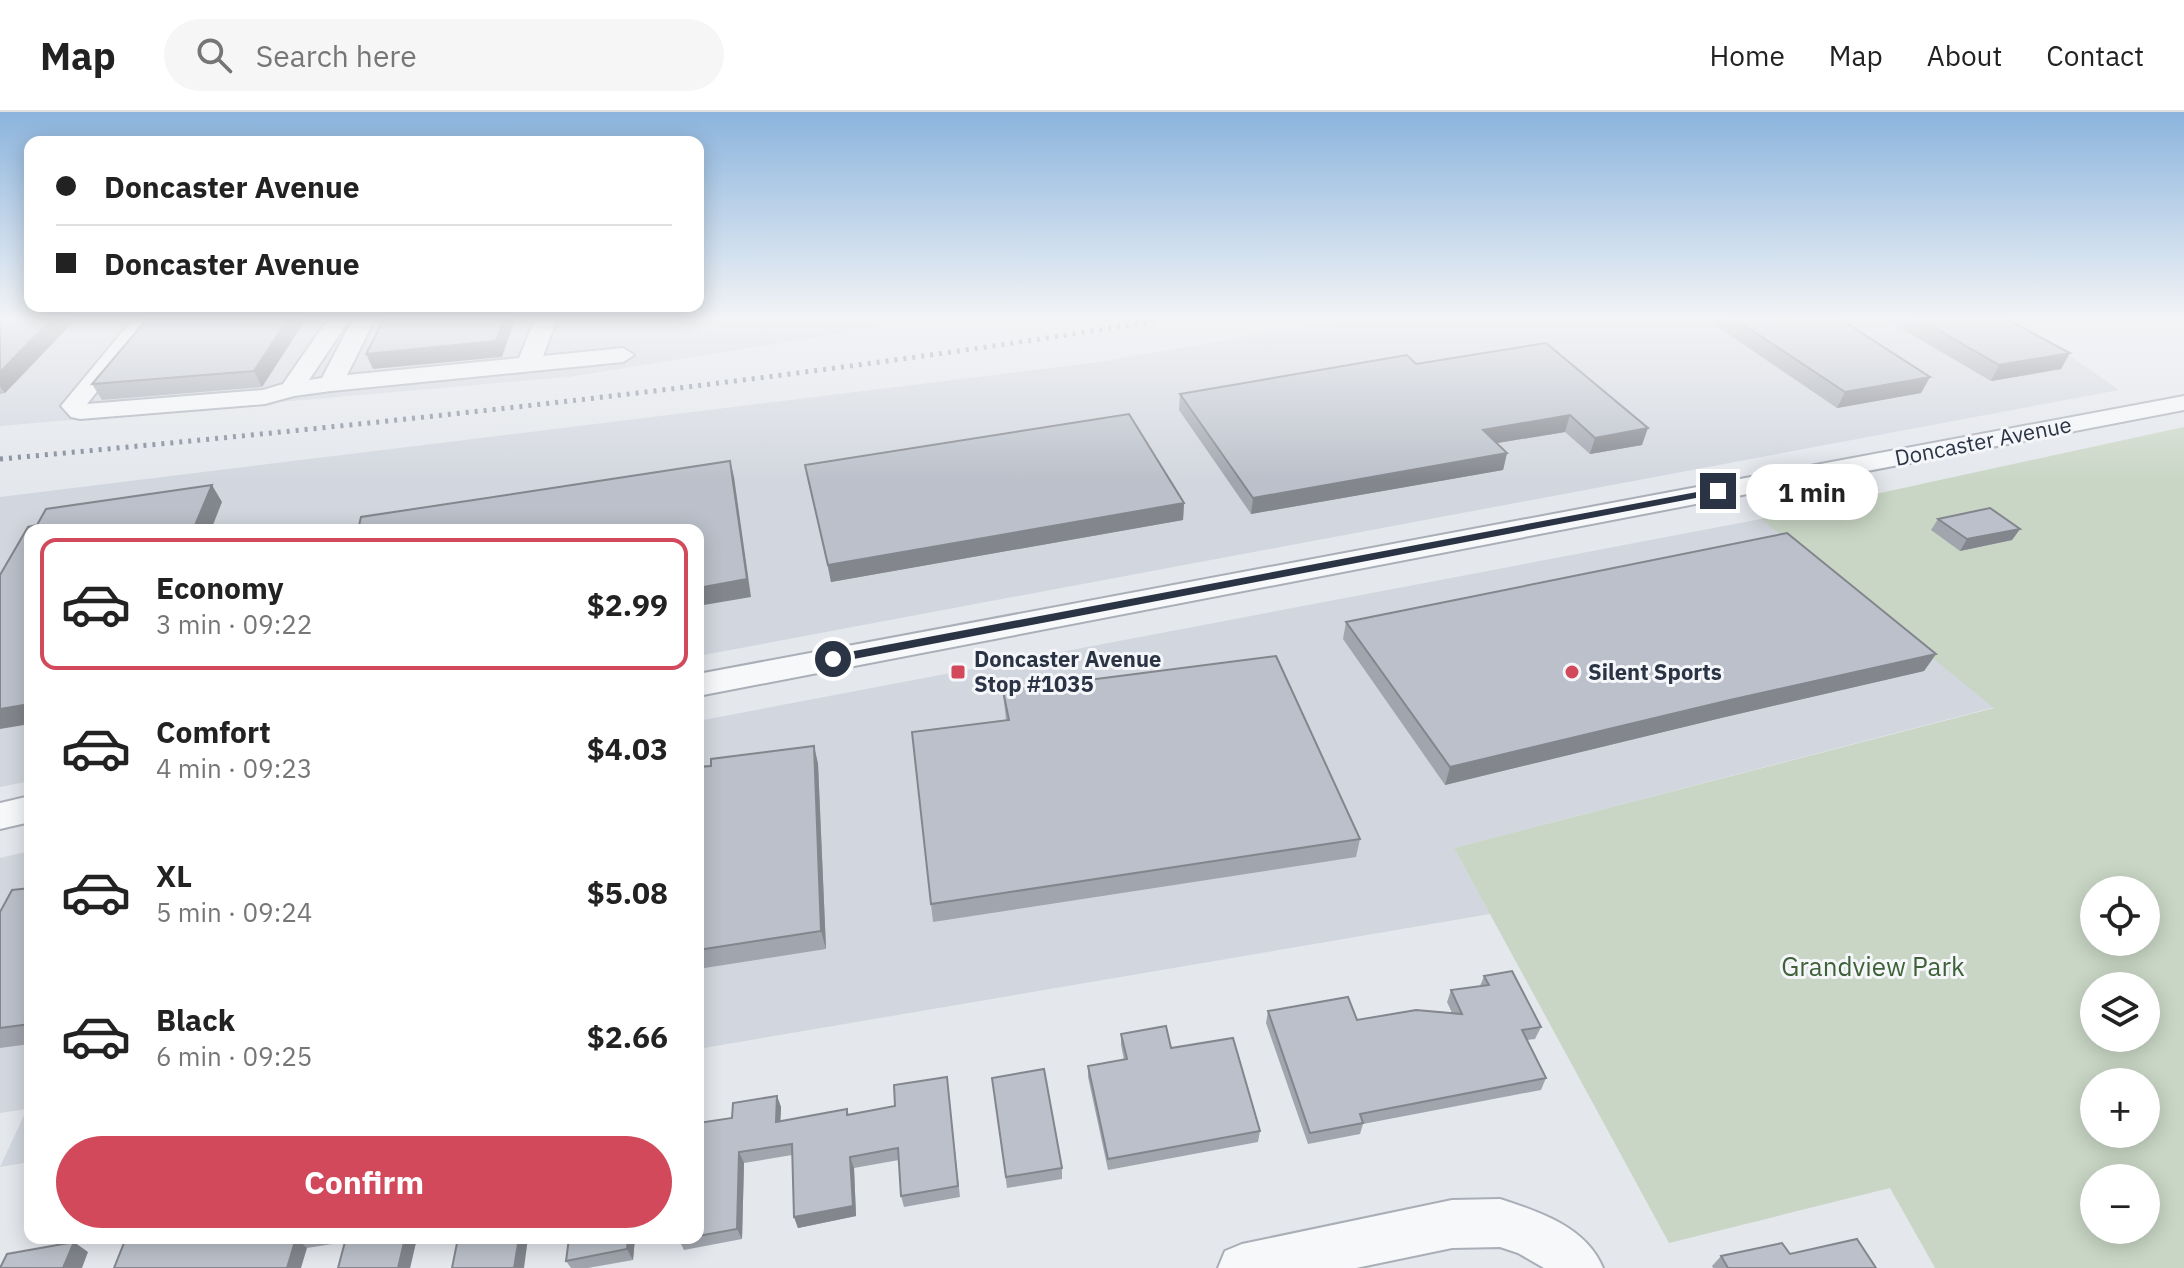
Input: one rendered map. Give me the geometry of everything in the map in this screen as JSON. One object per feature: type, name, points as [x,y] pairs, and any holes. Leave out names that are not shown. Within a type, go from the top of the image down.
[{"type":"street","points":[[100,373],[73,406],[80,412],[265,397],[291,389],[440,373]]},
{"type":"street","points":[[291,389],[302,373]]},
{"type":"street","points":[[331,384],[337,373]]},
{"type":"street","name":"Doncaster Avenue","points":[[704,684],[2184,403]]},
{"type":"street","points":[[0,816],[24,810]]},
{"type":"street","points":[[1242,1268],[1452,1224],[1500,1223],[1540,1239],[1561,1251],[1579,1268]]},
{"type":"shaded area","points":[[0,373],[594,373],[569,377],[0,426]]},
{"type":"shaded area","points":[[1011,373],[2095,373],[2119,390],[704,655],[704,524],[24,524],[24,782],[0,787],[0,497]]},
{"type":"shaded area","points":[[1761,519],[1995,707],[1454,848],[1490,914],[704,1048],[704,720]]},
{"type":"shaded area","points":[[24,852],[24,1109],[0,1113],[0,858]]},
{"type":"shaded area","points":[[24,1115],[24,1163],[0,1167]]},
{"type":"green space","name":"Grandview Park","points":[[2184,427],[2184,1268],[1935,1268],[1890,1188],[1669,1243],[1454,848],[1994,708],[1761,519]]},
{"type":"building","points":[[101,373],[230,373],[92,384]]},
{"type":"building","points":[[1303,373],[1582,373],[1648,428],[1595,438],[1570,415],[1483,430],[1507,453],[1253,498],[1180,394]]},
{"type":"building","points":[[1816,373],[1924,373],[1930,377],[1845,392]]},
{"type":"building","points":[[1129,414],[1184,503],[828,565],[805,465]]},
{"type":"building","points":[[730,461],[747,579],[704,587],[704,524],[359,524],[361,517]]},
{"type":"building","points":[[212,485],[196,524],[38,524],[46,509]]},
{"type":"building","points":[[1990,508],[2020,529],[1967,539],[1938,519]]},
{"type":"building","points":[[1787,533],[1936,654],[1450,767],[1346,622]]},
{"type":"building","points":[[24,534],[24,705],[0,709],[0,575]]},
{"type":"building","points":[[1276,656],[1360,839],[931,904],[912,732],[1009,720],[1003,691]]},
{"type":"building","points":[[814,746],[821,931],[704,949],[704,767],[711,766],[711,759]]},
{"type":"building","points":[[24,889],[24,1025],[0,1028],[0,912],[12,890]]},
{"type":"building","points":[[1512,971],[1541,1027],[1522,1030],[1546,1078],[1360,1114],[1363,1123],[1310,1133],[1268,1011],[1348,997],[1357,1020],[1416,1010],[1462,1014],[1451,990],[1489,985],[1484,976]]},
{"type":"building","points":[[1166,1026],[1171,1048],[1233,1038],[1260,1131],[1108,1159],[1088,1066],[1127,1059],[1121,1034]]},
{"type":"building","points":[[1044,1069],[1062,1168],[1006,1177],[992,1078]]},
{"type":"building","points":[[947,1077],[958,1186],[901,1196],[898,1148],[850,1157],[853,1206],[794,1217],[792,1144],[739,1152],[737,1229],[704,1235],[704,1122],[732,1118],[733,1103],[777,1096],[776,1122],[847,1109],[847,1115],[895,1106],[894,1085]]},
{"type":"building","points":[[1857,1239],[1876,1268],[1728,1268],[1721,1256],[1782,1243],[1790,1254]]},
{"type":"building","points":[[73,1244],[63,1268],[0,1268],[7,1254]]},
{"type":"building","points":[[124,1244],[294,1244],[287,1268],[114,1268]]},
{"type":"building","points":[[344,1244],[404,1244],[398,1268],[338,1268]]},
{"type":"building","points":[[457,1244],[518,1244],[514,1268],[452,1268]]},
{"type":"building","points":[[568,1244],[627,1244],[627,1249],[566,1261]]},
{"type":"railway","points":[[0,459],[293,431],[793,373]]},
{"type":"place","name":"Doncaster Avenue Stop #1035","points":[[958,672]]},
{"type":"place","name":"Silent Sports","points":[[1572,672]]},
{"type":"route","points":[[833,659],[1718,491]]}]
